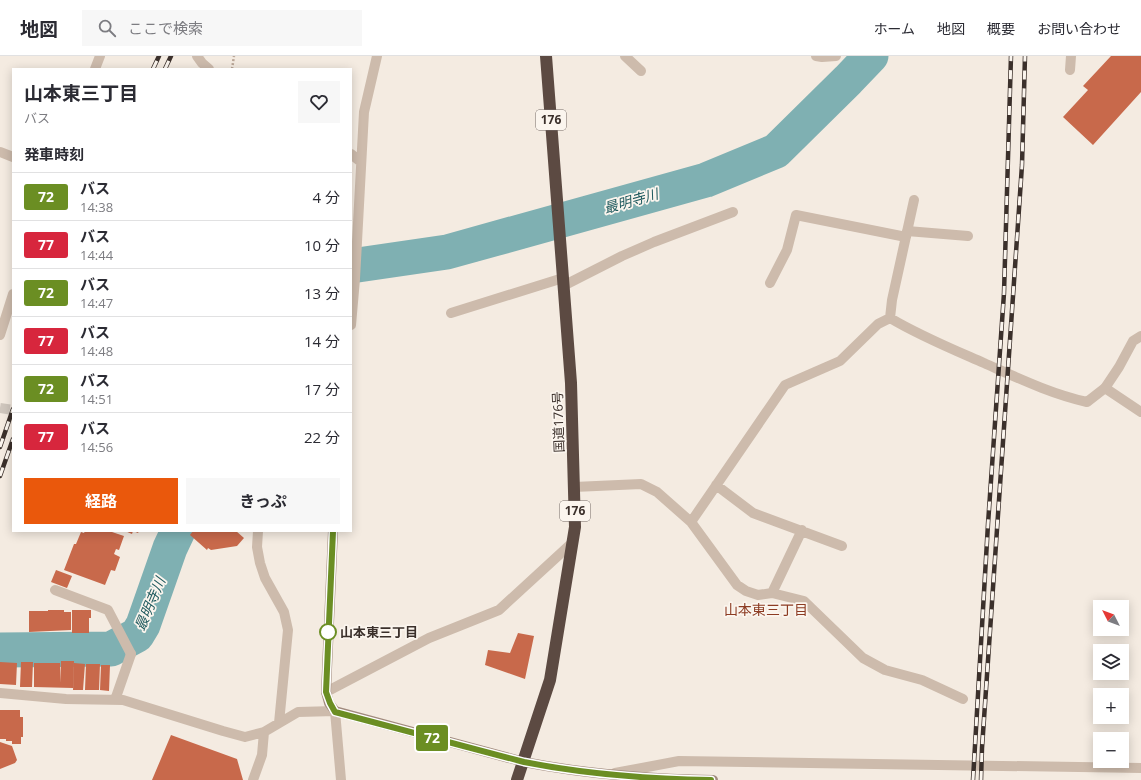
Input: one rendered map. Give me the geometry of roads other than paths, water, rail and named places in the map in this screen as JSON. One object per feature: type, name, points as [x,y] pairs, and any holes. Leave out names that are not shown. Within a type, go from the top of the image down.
[{"type":"highway","name":"国道176号","points":[[517,780],[550,680],[575,527],[571,383],[546,56]]},
{"type":"street","points":[[95,68],[100,56]]},
{"type":"street","points":[[197,56],[208,68]]},
{"type":"street","points":[[352,314],[358,240],[364,112],[377,56]]},
{"type":"street","points":[[626,56],[641,71]]},
{"type":"street","points":[[816,56],[822,58],[836,56]]},
{"type":"street","points":[[1070,70],[1071,56]]},
{"type":"street","points":[[0,152],[12,157]]},
{"type":"street","points":[[352,155],[361,162]]},
{"type":"street","points":[[890,318],[892,300],[914,200]]},
{"type":"street","points":[[451,313],[563,282],[648,245],[734,212]]},
{"type":"street","points":[[770,283],[787,250],[796,215],[906,234],[968,236]]},
{"type":"street","points":[[0,335],[12,297]]},
{"type":"street","points":[[890,318],[912,331],[1042,389],[1087,402],[1106,388],[1133,341],[1141,336]]},
{"type":"street","points":[[691,522],[785,384],[840,361],[878,324],[890,318]]},
{"type":"street","points":[[1106,388],[1141,412]]},
{"type":"street","points":[[574,487],[641,484],[657,492],[691,522],[737,585],[746,591],[758,595],[772,593],[804,601],[864,658],[885,670],[922,680],[963,699]]},
{"type":"street","points":[[716,485],[753,513],[842,546]]},
{"type":"street","points":[[772,593],[802,530]]},
{"type":"street","points":[[258,532],[257,546],[260,563],[266,578],[284,612],[288,630],[279,723]]},
{"type":"street","points":[[333,532],[326,692],[335,712],[341,780]]},
{"type":"street","points":[[326,692],[429,638],[499,610],[572,544]]},
{"type":"street","points":[[55,590],[108,610],[131,654],[115,700]]},
{"type":"street","points":[[0,693],[66,698],[123,700],[246,737],[264,732],[298,712],[335,712],[524,762],[611,774],[674,780],[713,780]]},
{"type":"street","points":[[253,780],[262,755],[264,732]]},
{"type":"street","points":[[611,774],[680,761],[1141,768]]},
{"type":"street","points":[[611,774],[630,780]]},
{"type":"waterway","name":"最明寺川","points":[[352,266],[447,252],[706,180],[776,151],[871,56]]},
{"type":"waterway","name":"最明寺川","points":[[0,650],[111,649],[137,635],[143,625],[170,548],[178,532]]},
{"type":"tunnel","points":[[0,408],[12,410]]},
{"type":"railway","points":[[153,68],[159,56]]},
{"type":"railway","points":[[165,68],[171,56]]},
{"type":"railway","points":[[973,780],[988,524],[1004,293],[1011,56]]},
{"type":"railway","points":[[981,780],[1022,165],[1025,56]]},
{"type":"railway","points":[[0,447],[12,412]]},
{"type":"railway","points":[[0,476],[12,442]]},
{"type":"place","name":"山本東三丁目","points":[[328,632]]},
{"type":"district","name":"山本東三丁目","points":[[766,610]]}]
